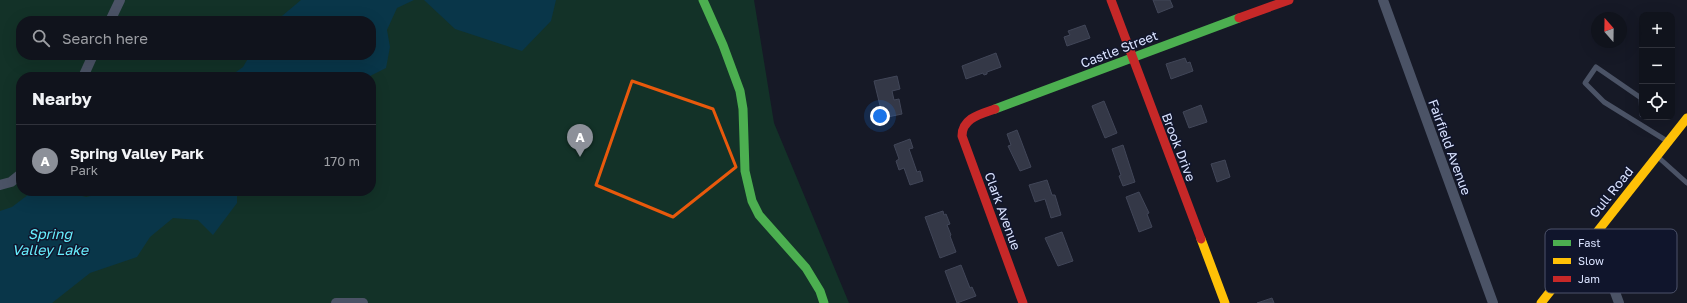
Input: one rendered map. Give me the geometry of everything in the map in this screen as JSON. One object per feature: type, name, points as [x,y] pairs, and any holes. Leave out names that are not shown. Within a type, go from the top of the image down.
[{"type":"street","points":[[112,16],[120,0]]},
{"type":"street","points":[[703,0],[722,42],[741,92],[743,111],[744,177],[753,206],[812,277],[822,295],[824,303]]},
{"type":"street","name":"Brook Drive","points":[[1111,0],[1131,57],[1225,303]]},
{"type":"street","name":"Castle Street","points":[[962,127],[965,122],[983,112],[1088,75],[1131,57],[1289,0]]},
{"type":"street","name":"Fairfield Avenue","points":[[1383,0],[1493,303]]},
{"type":"street","points":[[85,72],[91,60]]},
{"type":"street","name":"Gull Road","points":[[1599,229],[1687,118]]},
{"type":"street","name":"Clark Avenue","points":[[962,127],[962,136],[1023,303]]},
{"type":"street","points":[[0,185],[10,182],[16,178]]},
{"type":"street","name":"Gull Road","points":[[1541,303],[1549,293]]},
{"type":"street","points":[[1615,293],[1619,303]]},
{"type":"street","points":[[336,303],[364,303]]},
{"type":"lane","points":[[1639,97],[1596,67],[1585,84],[1604,102],[1645,126],[1668,142]]},
{"type":"lane","points":[[1643,120],[1645,126]]},
{"type":"lane","points":[[1657,156],[1687,183]]},
{"type":"highlighted area","points":[[632,81],[713,109],[736,167],[673,217],[596,185]]},
{"type":"green space","points":[[0,0],[754,0],[774,123],[849,303],[0,303]]},
{"type":"water","points":[[301,0],[414,0],[397,8],[387,30],[390,47],[386,68],[376,73],[236,72],[243,67],[247,60],[376,60],[376,16],[282,16]]},
{"type":"water","points":[[424,0],[556,0],[551,21],[522,51],[455,29]]},
{"type":"water","name":"Spring Valley Lake","points":[[26,196],[237,196],[237,203],[213,235],[198,220],[173,218],[150,237],[137,257],[90,273],[52,303],[0,303],[0,211],[12,207]]},
{"type":"building","points":[[1153,0],[1170,0],[1173,7],[1158,13]]},
{"type":"building","points":[[1085,25],[1090,38],[1067,46],[1064,37],[1070,35],[1068,31]]},
{"type":"building","points":[[996,53],[1001,67],[987,72],[987,74],[984,75],[983,73],[966,79],[962,66]]},
{"type":"building","points":[[1185,58],[1187,63],[1190,62],[1193,71],[1171,79],[1166,64]]},
{"type":"building","points":[[897,76],[900,89],[892,91],[894,100],[899,99],[902,114],[883,118],[874,81]]},
{"type":"building","points":[[1104,101],[1117,133],[1105,138],[1092,106]]},
{"type":"building","points":[[1201,105],[1207,122],[1189,128],[1183,112]]},
{"type":"building","points":[[1017,130],[1031,167],[1020,171],[1008,146],[1011,145],[1007,134]]},
{"type":"building","points":[[910,139],[913,148],[909,149],[917,172],[920,171],[923,181],[910,185],[904,168],[899,170],[896,161],[899,159],[894,145]]},
{"type":"building","points":[[1123,145],[1135,182],[1123,186],[1119,176],[1121,175],[1112,149]]},
{"type":"building","points":[[1225,160],[1230,177],[1217,182],[1211,164]]},
{"type":"building","points":[[1047,180],[1052,195],[1055,195],[1061,215],[1051,218],[1045,199],[1035,202],[1029,185]]},
{"type":"building","points":[[1139,192],[1149,213],[1147,214],[1152,227],[1139,232],[1126,197]]},
{"type":"building","points":[[943,211],[944,215],[946,214],[950,224],[947,225],[956,252],[940,258],[925,217]]},
{"type":"building","points":[[1062,232],[1073,261],[1058,266],[1045,238]]},
{"type":"building","points":[[961,265],[970,288],[972,287],[976,296],[957,303],[945,271]]},
{"type":"building","points":[[1272,298],[1274,303],[1257,303]]},
{"type":"traffic: fast","points":[[703,0],[723,45],[740,91],[743,109],[745,171],[752,201],[759,215],[806,268],[820,291],[824,303]]},
{"type":"traffic: fast","points":[[995,109],[1239,18]]},
{"type":"traffic: slow","points":[[1599,229],[1687,118]]},
{"type":"traffic: slow","points":[[1201,239],[1225,303]]},
{"type":"traffic: slow","points":[[1541,303],[1549,293]]},
{"type":"traffic: jam","points":[[1111,0],[1201,239]]},
{"type":"traffic: jam","points":[[1239,18],[1289,0]]},
{"type":"traffic: jam","points":[[995,109],[978,115],[969,121],[965,125],[962,136],[1023,303]]},
{"type":"place","name":"Spring Valley Park","points":[[580,157]]}]
